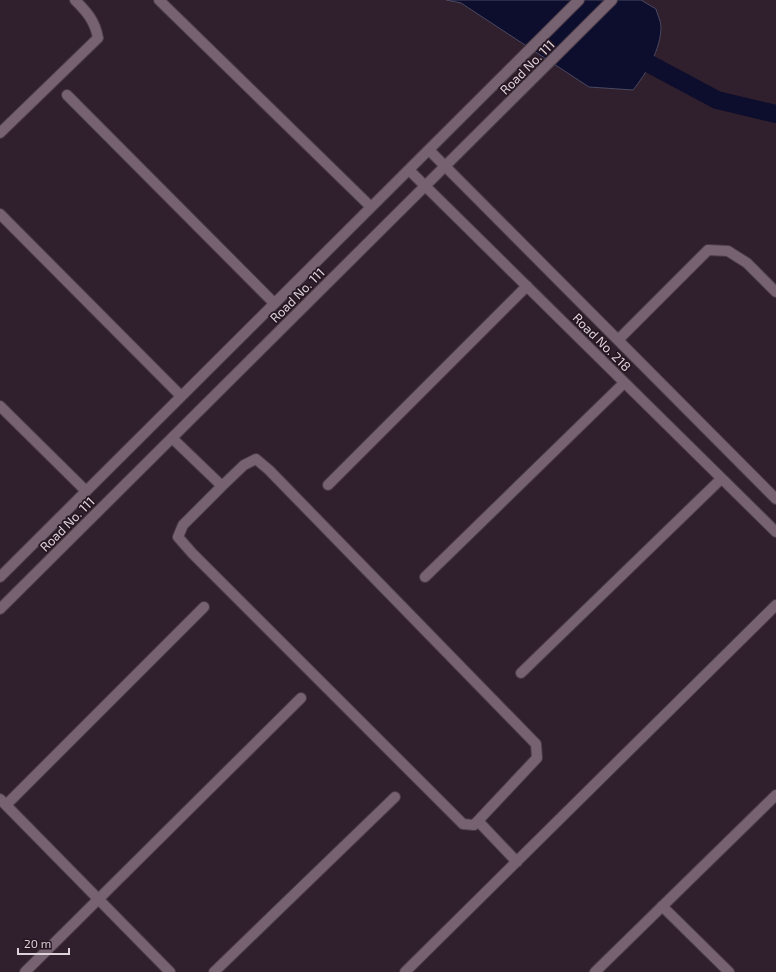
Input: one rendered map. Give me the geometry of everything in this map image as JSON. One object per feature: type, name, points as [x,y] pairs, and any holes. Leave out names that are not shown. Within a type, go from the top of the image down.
[{"type":"street","points":[[0,133],[98,38],[96,26],[88,14],[75,0]]},
{"type":"street","points":[[159,0],[371,207]]},
{"type":"street","name":"Road No. 111","points":[[0,577],[579,0]]},
{"type":"street","name":"Road No. 111","points":[[0,608],[612,0]]},
{"type":"street","points":[[67,95],[274,304]]},
{"type":"street","name":"Road No. 218","points":[[429,150],[776,500]]},
{"type":"street","name":"Road No. 218","points":[[409,170],[776,532]]},
{"type":"street","points":[[0,214],[181,396]]},
{"type":"street","points":[[618,340],[708,250],[728,251],[748,263],[776,292]]},
{"type":"street","points":[[328,485],[527,286]]},
{"type":"street","points":[[425,577],[624,383]]},
{"type":"street","points":[[0,406],[86,491]]},
{"type":"street","points":[[172,438],[222,486]]},
{"type":"street","points":[[256,459],[269,470],[536,744],[537,758],[474,825],[464,824],[192,553],[178,537],[183,525],[222,486],[244,465],[256,459]]},
{"type":"street","points":[[521,673],[721,479]]},
{"type":"street","points":[[405,972],[776,605]]},
{"type":"street","points":[[170,972],[3,802],[204,607]]},
{"type":"street","points":[[25,972],[301,698]]},
{"type":"street","points":[[595,972],[776,795]]},
{"type":"street","points":[[214,972],[395,797]]},
{"type":"street","points":[[478,821],[517,862]]},
{"type":"street","points":[[662,906],[729,972]]},
{"type":"shaded area","points":[[446,0],[641,0],[656,9],[661,25],[660,35],[652,61],[633,90],[589,87],[461,3]]},
{"type":"waterway","points":[[629,53],[717,100],[776,114]]}]
